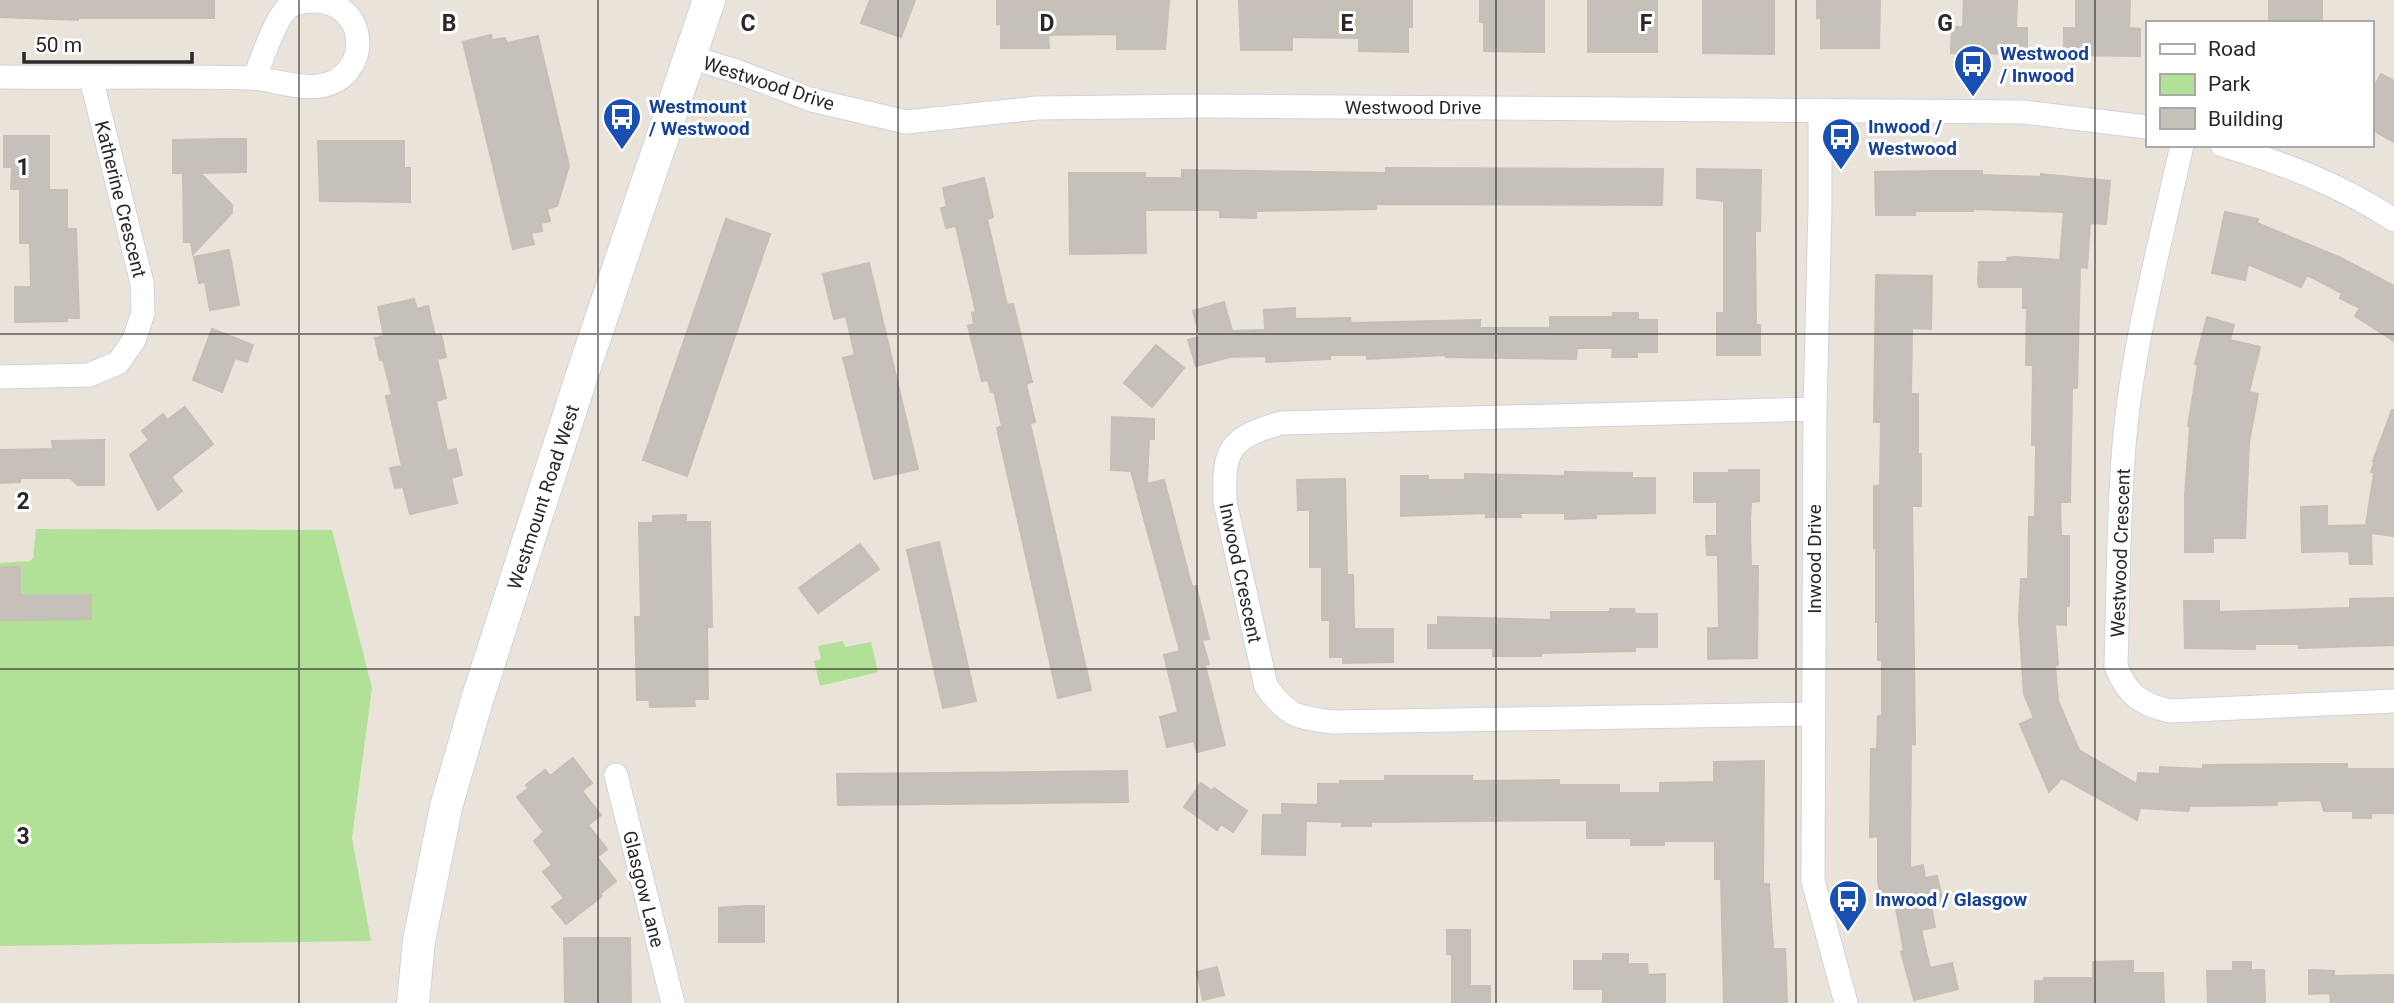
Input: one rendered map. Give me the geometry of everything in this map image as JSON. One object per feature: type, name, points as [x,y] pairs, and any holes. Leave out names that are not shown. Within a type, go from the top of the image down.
[{"type":"main road","name":"Westmount Road West","points":[[413,1003],[419,941],[450,793],[477,700],[581,378],[709,0]]},
{"type":"street","points":[[0,77],[254,78],[319,86],[339,78],[354,63],[359,41],[355,25],[344,10],[327,1],[306,1],[288,7],[276,24],[254,78]]},
{"type":"street","name":"Westwood Drive","points":[[690,57],[812,100],[906,122],[1037,107],[1204,106],[2024,112],[2146,127]]},
{"type":"street","name":"Katherine Crescent","points":[[0,377],[89,375],[118,363],[134,340],[143,313],[142,283],[91,78]]},
{"type":"street","name":"Inwood Drive","points":[[1820,110],[1815,409],[1813,881],[1846,1003]]},
{"type":"street","name":"Westwood Crescent","points":[[2182,147],[2158,243],[2138,346],[2123,458],[2116,666],[2121,681],[2134,698],[2152,707],[2170,711],[2394,701]]},
{"type":"street","points":[[2229,147],[2327,182],[2394,220]]},
{"type":"street","name":"Inwood Crescent","points":[[1813,714],[1333,722],[1298,717],[1277,702],[1266,686],[1225,502],[1224,481],[1231,450],[1239,440],[1254,431],[1281,423],[1815,409]]},
{"type":"street","name":"Glasgow Lane","points":[[616,775],[673,1003]]},
{"type":"green space","points":[[36,529],[332,530],[372,688],[352,838],[371,941],[0,946],[0,563],[30,561],[33,558]]},
{"type":"green space","points":[[843,641],[845,647],[871,642],[878,672],[820,686],[814,661],[821,659],[818,646]]},
{"type":"building","points":[[0,0],[214,0],[214,18],[78,20],[0,17]]},
{"type":"building","points":[[870,0],[915,0],[901,37],[861,23]]},
{"type":"building","points":[[997,0],[1169,0],[1165,49],[1117,49],[1117,34],[1048,35],[1049,48],[1001,48]]},
{"type":"building","points":[[1239,0],[1412,0],[1408,52],[1359,51],[1359,38],[1292,37],[1292,50],[1241,50]]},
{"type":"building","points":[[1480,0],[1544,0],[1544,52],[1484,51],[1484,22],[1480,22]]},
{"type":"building","points":[[1588,0],[1657,0],[1657,52],[1588,52]]},
{"type":"building","points":[[1703,0],[1774,0],[1774,54],[1703,53]]},
{"type":"building","points":[[1817,0],[1880,0],[1879,48],[1821,48],[1821,18],[1817,18]]},
{"type":"building","points":[[1964,0],[2017,0],[2016,28],[2027,28],[2027,54],[1951,53],[1952,27],[1963,27]]},
{"type":"building","points":[[2076,0],[2130,0],[2129,28],[2140,29],[2140,56],[2064,55],[2064,28],[2076,28]]},
{"type":"building","points":[[2269,0],[2322,0],[2322,21],[2269,21]]},
{"type":"building","points":[[491,35],[492,40],[505,38],[507,43],[538,36],[569,166],[557,206],[547,209],[550,221],[541,223],[542,231],[531,233],[534,244],[513,249],[463,42]]},
{"type":"building","points":[[2381,74],[2394,81],[2394,142],[2373,130],[2373,88]]},
{"type":"building","points":[[4,136],[49,136],[49,190],[67,190],[67,229],[76,229],[79,318],[67,318],[67,321],[15,322],[15,287],[31,287],[30,243],[20,243],[20,189],[11,189],[12,167],[4,167]]},
{"type":"building","points":[[246,139],[246,172],[200,173],[232,205],[232,213],[193,254],[191,242],[184,242],[183,173],[173,173],[173,140]]},
{"type":"building","points":[[318,141],[404,141],[404,168],[410,168],[410,202],[320,201]]},
{"type":"building","points":[[1386,168],[1663,169],[1662,205],[1376,204],[1376,209],[1256,211],[1256,218],[1220,217],[1220,210],[1145,210],[1146,253],[1070,254],[1069,173],[1145,173],[1145,178],[1182,178],[1182,170],[1386,173]]},
{"type":"building","points":[[1697,169],[1761,170],[1760,231],[1755,231],[1756,325],[1760,325],[1760,355],[1717,355],[1717,313],[1724,313],[1724,201],[1697,198]]},
{"type":"building","points":[[1982,171],[1982,175],[2041,177],[2041,174],[2110,181],[2106,224],[2090,223],[2087,268],[2080,267],[2077,388],[2072,388],[2070,502],[2060,502],[2061,536],[2069,536],[2069,606],[2066,606],[2066,625],[2055,624],[2058,665],[2055,665],[2058,701],[2079,750],[2137,784],[2138,773],[2160,774],[2160,767],[2203,769],[2203,765],[2347,764],[2347,769],[2394,769],[2394,813],[2371,813],[2371,818],[2353,818],[2353,811],[2324,811],[2321,800],[2277,801],[2277,805],[2190,806],[2188,811],[2140,808],[2137,820],[2062,778],[2049,792],[2020,724],[2034,718],[2024,694],[2019,619],[2021,579],[2028,579],[2029,517],[2035,517],[2033,365],[2026,365],[2027,308],[2023,308],[2023,287],[1979,287],[1978,282],[1979,262],[2007,262],[2007,258],[2016,257],[2060,260],[2064,212],[1973,209],[1915,211],[1915,215],[1876,215],[1875,172]]},
{"type":"building","points":[[984,178],[993,217],[987,219],[1007,305],[1013,304],[1032,382],[1026,384],[1035,422],[1030,423],[1091,690],[1058,698],[997,428],[1002,426],[994,391],[991,392],[988,380],[982,381],[968,326],[974,324],[972,313],[976,312],[956,226],[946,228],[941,208],[947,207],[943,188]]},
{"type":"building","points":[[2225,212],[2258,219],[2257,223],[2341,258],[2394,286],[2394,341],[2355,316],[2360,308],[2340,298],[2342,293],[2307,275],[2301,287],[2248,264],[2245,280],[2212,273]]},
{"type":"building","points":[[726,219],[770,234],[687,476],[643,460]]},
{"type":"building","points":[[229,250],[239,305],[210,310],[205,282],[199,283],[194,257]]},
{"type":"building","points":[[869,263],[918,469],[874,479],[843,358],[855,355],[846,316],[834,319],[823,274]]},
{"type":"building","points":[[1876,275],[1932,276],[1931,329],[1912,328],[1911,394],[1918,394],[1921,506],[1912,506],[1915,744],[1911,744],[1910,868],[1923,865],[1925,878],[1937,876],[1943,903],[1931,906],[1935,927],[1921,930],[1930,968],[1952,963],[1958,989],[1914,1000],[1901,952],[1904,951],[1894,898],[1882,900],[1878,881],[1878,836],[1870,837],[1871,749],[1877,749],[1878,716],[1882,716],[1882,660],[1878,660],[1874,548],[1874,486],[1880,485],[1881,422],[1874,422]]},
{"type":"building","points":[[414,299],[417,309],[428,306],[435,336],[441,334],[446,357],[437,359],[446,398],[436,401],[447,451],[456,449],[462,475],[451,478],[457,503],[410,514],[403,487],[395,488],[390,468],[402,466],[386,396],[392,395],[375,338],[384,336],[378,307]]},
{"type":"building","points":[[1224,302],[1232,331],[1265,330],[1264,310],[1295,308],[1295,319],[1350,318],[1351,323],[1480,320],[1480,328],[1550,328],[1550,317],[1613,317],[1613,313],[1638,313],[1638,320],[1657,320],[1657,352],[1637,352],[1637,357],[1612,357],[1613,348],[1577,348],[1576,359],[1446,357],[1447,355],[1367,359],[1367,355],[1330,355],[1330,359],[1266,362],[1266,356],[1230,357],[1196,366],[1188,340],[1200,337],[1193,311]]},
{"type":"building","points":[[2207,317],[2234,325],[2230,340],[2260,347],[2249,392],[2258,394],[2249,442],[2245,538],[2213,538],[2213,552],[2185,552],[2188,426],[2198,365],[2195,364]]},
{"type":"building","points":[[212,329],[253,345],[247,362],[235,358],[222,392],[193,380]]},
{"type":"building","points":[[1156,345],[1184,368],[1152,407],[1124,383]]},
{"type":"building","points":[[185,407],[213,444],[171,477],[182,491],[158,510],[130,455],[149,440],[142,431],[163,414],[167,420]]},
{"type":"building","points":[[2392,410],[2394,536],[2371,533],[2372,564],[2350,564],[2349,551],[2302,552],[2301,507],[2327,506],[2327,526],[2366,525],[2374,473],[2371,472],[2373,461]]},
{"type":"building","points":[[1112,417],[1154,419],[1154,439],[1149,439],[1147,484],[1164,480],[1192,587],[1196,586],[1209,639],[1202,640],[1209,664],[1205,665],[1225,745],[1197,752],[1194,741],[1167,747],[1160,717],[1178,712],[1164,655],[1180,651],[1131,471],[1111,470]]},
{"type":"building","points":[[104,440],[104,485],[78,485],[70,478],[20,478],[20,482],[0,483],[0,450],[53,449],[52,441]]},
{"type":"building","points":[[1729,470],[1759,470],[1759,501],[1751,502],[1750,524],[1751,566],[1758,566],[1757,658],[1708,659],[1708,628],[1719,628],[1718,555],[1707,555],[1706,536],[1717,536],[1717,502],[1694,502],[1694,473],[1729,473]]},
{"type":"building","points":[[1565,472],[1632,473],[1632,478],[1655,478],[1655,513],[1595,514],[1596,518],[1565,519],[1565,513],[1520,513],[1521,517],[1486,517],[1486,513],[1401,516],[1401,476],[1428,476],[1428,480],[1465,480],[1465,474],[1565,476]]},
{"type":"building","points":[[1345,479],[1347,575],[1353,575],[1354,629],[1393,629],[1393,662],[1343,663],[1343,657],[1330,657],[1330,620],[1322,620],[1322,567],[1310,567],[1310,510],[1298,510],[1297,480]]},
{"type":"building","points":[[686,515],[686,522],[710,522],[712,627],[707,627],[708,699],[694,699],[695,706],[650,707],[649,700],[637,700],[635,617],[641,617],[639,523],[653,523],[653,516]]},
{"type":"building","points":[[939,542],[976,701],[943,708],[907,550]]},
{"type":"building","points":[[860,544],[879,569],[818,613],[799,588]]},
{"type":"building","points":[[0,567],[20,567],[20,595],[91,595],[91,619],[0,620]]},
{"type":"building","points":[[2394,598],[2394,645],[2299,648],[2299,644],[2255,644],[2255,649],[2185,648],[2184,601],[2219,601],[2219,612],[2350,608],[2350,599]]},
{"type":"building","points":[[1610,609],[1634,609],[1635,614],[1657,614],[1657,647],[1635,647],[1635,651],[1541,653],[1541,656],[1493,656],[1493,648],[1428,648],[1428,625],[1438,625],[1438,617],[1551,620],[1551,612],[1610,612]]},
{"type":"building","points":[[573,758],[592,783],[582,791],[601,815],[588,825],[607,849],[597,857],[616,881],[600,894],[602,896],[566,924],[552,907],[564,898],[543,872],[552,865],[534,841],[544,832],[517,797],[529,788],[526,785],[545,770],[550,776]]},
{"type":"building","points":[[1764,761],[1763,884],[1769,884],[1773,949],[1785,949],[1787,1003],[1724,1003],[1721,879],[1715,879],[1715,841],[1664,841],[1664,845],[1631,845],[1631,838],[1587,838],[1587,820],[1371,822],[1371,826],[1342,826],[1342,822],[1306,821],[1305,855],[1262,854],[1263,815],[1282,815],[1282,804],[1318,805],[1318,784],[1385,781],[1385,776],[1472,776],[1472,781],[1559,780],[1559,785],[1619,785],[1619,793],[1660,793],[1660,783],[1714,782],[1714,762]]},
{"type":"building","points":[[1127,771],[1128,802],[838,805],[837,774]]},
{"type":"building","points":[[1201,783],[1212,791],[1214,788],[1247,811],[1233,832],[1221,824],[1217,830],[1184,807]]},
{"type":"building","points":[[764,906],[764,942],[719,942],[719,908]]},
{"type":"building","points":[[1447,930],[1470,930],[1470,986],[1490,986],[1490,1003],[1452,1003],[1452,954],[1447,954]]},
{"type":"building","points":[[564,938],[630,938],[631,1003],[565,1003]]},
{"type":"building","points":[[1603,954],[1628,954],[1628,964],[1647,964],[1648,975],[1665,974],[1665,1003],[1603,1003],[1603,989],[1574,989],[1574,961],[1603,961]]},
{"type":"building","points":[[2133,961],[2133,973],[2163,973],[2164,1003],[2035,1003],[2035,981],[2044,981],[2044,978],[2093,978],[2093,962]]},
{"type":"building","points":[[2233,962],[2251,962],[2251,970],[2264,970],[2265,1003],[2208,1003],[2207,971],[2233,971]]},
{"type":"building","points":[[1217,967],[1224,995],[1203,1000],[1197,972]]},
{"type":"building","points":[[2309,970],[2334,971],[2334,976],[2394,975],[2394,1003],[2331,1003],[2330,993],[2309,994]]},
{"type":"place","name":"Westwood / Inwood","points":[[1973,98]]},
{"type":"place","name":"Westmount / Westwood","points":[[622,151]]},
{"type":"place","name":"Inwood / Westwood","points":[[1841,171]]},
{"type":"place","name":"Inwood / Glasgow","points":[[1848,933]]}]
